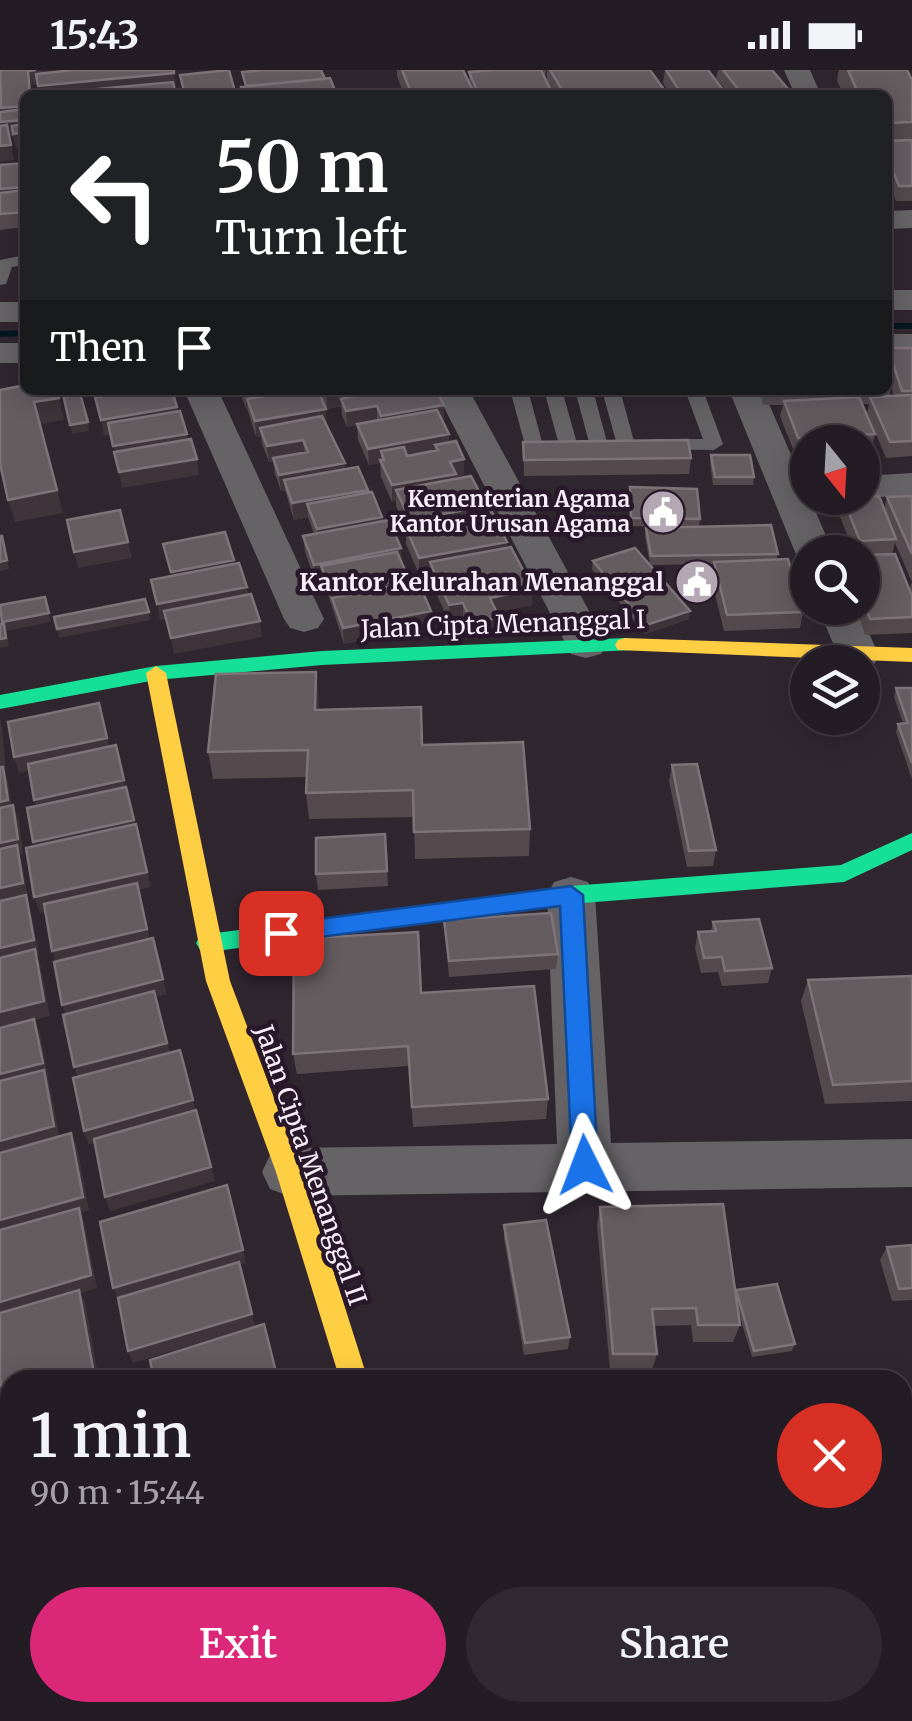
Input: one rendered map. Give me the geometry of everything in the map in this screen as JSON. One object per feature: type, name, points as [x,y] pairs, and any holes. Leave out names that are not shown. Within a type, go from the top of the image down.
[{"type":"street","points":[[203,395],[304,619]]},
{"type":"street","points":[[455,395],[586,644]]},
{"type":"street","points":[[749,395],[790,474]]},
{"type":"street","points":[[880,485],[912,484]]},
{"type":"street","name":"Jalan Cipta Menanggal I","points":[[0,702],[156,673],[322,658],[586,644],[790,653]]},
{"type":"street","name":"Jalan Cipta Menanggal I","points":[[880,656],[912,655]]},
{"type":"street","name":"Jalan Cipta Menanggal II","points":[[156,673],[218,981],[290,1172],[351,1370]]},
{"type":"street","points":[[208,943],[571,895],[844,873],[912,841]]},
{"type":"street","points":[[571,895],[585,1165]]},
{"type":"street","points":[[290,1172],[912,1163]]},
{"type":"lane","points":[[0,280],[4,264],[20,261]]},
{"type":"lane","points":[[520,395],[534,448],[714,444],[696,395]]},
{"type":"lane","points":[[553,395],[568,447]]},
{"type":"lane","points":[[585,395],[599,446]]},
{"type":"lane","points":[[612,395],[626,445]]},
{"type":"building","points":[[0,70],[36,70],[28,71],[30,90],[20,90],[20,106],[1,108]]},
{"type":"building","points":[[74,70],[174,73],[38,86],[36,74]]},
{"type":"building","points":[[229,70],[235,90],[184,90],[180,75]]},
{"type":"building","points":[[321,70],[325,79],[246,86],[242,72]]},
{"type":"building","points":[[402,70],[463,70],[473,90],[410,90]]},
{"type":"building","points":[[541,70],[551,90],[477,90],[469,72]]},
{"type":"building","points":[[550,70],[650,70],[664,90],[562,90]]},
{"type":"building","points":[[666,70],[708,70],[723,90],[679,90]]},
{"type":"building","points":[[723,70],[772,70],[789,90],[739,90]]},
{"type":"building","points":[[848,70],[907,70],[912,80],[912,122],[892,123],[892,90],[857,90]]},
{"type":"building","points":[[330,78],[335,90],[242,90],[241,87]]},
{"type":"building","points":[[173,82],[175,90],[87,90]]},
{"type":"building","points":[[20,110],[20,120],[0,122],[0,112]]},
{"type":"building","points":[[7,125],[11,145],[0,146],[0,126]]},
{"type":"building","points":[[912,140],[912,186],[899,186],[892,169],[892,141]]},
{"type":"building","points":[[20,163],[20,187],[0,189],[0,165]]},
{"type":"building","points":[[20,191],[20,212],[0,214],[0,193]]},
{"type":"building","points":[[892,348],[912,348],[912,391],[902,391]]},
{"type":"building","points":[[20,386],[20,395],[58,395],[59,398],[34,402],[57,490],[8,500],[0,463],[0,390]]},
{"type":"building","points":[[63,395],[80,395],[88,422],[70,425]]},
{"type":"building","points":[[173,395],[177,407],[101,420],[95,397]]},
{"type":"building","points":[[320,395],[326,409],[255,421],[247,399]]},
{"type":"building","points":[[359,395],[439,395],[444,405],[381,416],[377,406],[346,411],[341,399]]},
{"type":"building","points":[[912,395],[912,441],[890,442],[870,397]]},
{"type":"building","points":[[859,397],[871,425],[793,425],[784,401]]},
{"type":"building","points":[[437,410],[449,434],[368,449],[357,424]]},
{"type":"building","points":[[180,411],[187,434],[113,446],[108,423]]},
{"type":"building","points":[[322,416],[345,463],[279,475],[273,458],[308,452],[303,440],[267,446],[260,428]]},
{"type":"building","points":[[191,439],[197,459],[119,472],[114,452]]},
{"type":"building","points":[[688,440],[691,458],[524,460],[523,442]]},
{"type":"building","points":[[456,441],[464,459],[450,462],[456,474],[392,485],[380,460],[384,460],[381,451],[404,447],[407,456],[438,450],[435,445]]},
{"type":"building","points":[[711,455],[750,455],[754,477],[715,477]]},
{"type":"building","points":[[358,467],[368,490],[292,503],[284,480]]},
{"type":"building","points":[[471,476],[487,506],[410,520],[396,490]]},
{"type":"building","name":"Kementerian Agama Kantor Urusan Agama","points":[[630,487],[697,489],[700,519],[631,518]]},
{"type":"building","points":[[372,492],[382,517],[317,529],[307,504]]},
{"type":"building","points":[[912,496],[912,554],[887,497]]},
{"type":"building","points":[[880,499],[896,539],[858,535],[850,515],[880,515]]},
{"type":"building","points":[[120,510],[128,542],[74,552],[67,520]]},
{"type":"building","points":[[492,512],[507,542],[419,558],[406,528]]},
{"type":"building","points":[[389,520],[401,548],[314,565],[303,536]]},
{"type":"building","points":[[771,525],[778,554],[651,556],[646,528]]},
{"type":"building","points":[[225,532],[234,560],[171,572],[163,544]]},
{"type":"building","points":[[0,536],[7,560],[0,562]]},
{"type":"building","points":[[511,547],[533,589],[490,598],[499,617],[472,623],[463,603],[449,605],[430,562]]},
{"type":"building","points":[[635,548],[690,611],[646,625],[593,561]]},
{"type":"building","points":[[397,552],[409,579],[332,593],[321,566]]},
{"type":"building","points":[[880,554],[895,554],[912,596],[912,617],[880,619]]},
{"type":"building","points":[[788,559],[790,613],[727,615],[714,562]]},
{"type":"building","points":[[239,563],[247,587],[157,604],[151,580]]},
{"type":"building","points":[[418,581],[431,611],[343,628],[332,598]]},
{"type":"building","points":[[251,594],[260,621],[171,638],[164,611]]},
{"type":"building","points":[[45,597],[49,613],[2,622],[0,605]]},
{"type":"building","points":[[145,599],[149,612],[57,629],[54,617]]},
{"type":"building","points":[[0,624],[4,624],[6,638],[0,639]]},
{"type":"building","points":[[316,672],[315,710],[421,707],[422,745],[523,742],[530,829],[414,832],[413,790],[306,793],[308,750],[208,752],[216,674]]},
{"type":"building","points":[[896,688],[912,688],[912,763],[898,724],[908,723]]},
{"type":"building","points":[[99,703],[107,738],[14,757],[8,722]]},
{"type":"building","points":[[116,745],[124,780],[34,800],[28,764]]},
{"type":"building","points":[[697,764],[716,850],[689,851],[672,765]]},
{"type":"building","points":[[0,767],[8,800],[0,802]]},
{"type":"building","points":[[126,787],[134,820],[33,842],[27,808]]},
{"type":"building","points":[[13,805],[18,839],[0,843],[0,808]]},
{"type":"building","points":[[136,824],[147,872],[34,897],[26,848]]},
{"type":"building","points":[[385,834],[387,871],[316,874],[316,838]]},
{"type":"building","points":[[17,845],[23,883],[0,888],[0,849]]},
{"type":"building","points":[[137,883],[147,929],[52,951],[44,904]]},
{"type":"building","points":[[26,895],[34,940],[0,948],[0,901]]},
{"type":"building","points":[[551,913],[558,954],[449,961],[444,920]]},
{"type":"building","points":[[759,919],[772,968],[725,971],[722,957],[704,958],[698,932],[716,931],[713,922]]},
{"type":"building","points":[[418,932],[421,993],[534,986],[548,1099],[412,1107],[408,1046],[293,1054],[294,939]]},
{"type":"building","points":[[153,938],[163,979],[62,1005],[54,962]]},
{"type":"building","points":[[35,949],[44,1001],[0,1012],[0,958]]},
{"type":"building","points":[[912,976],[912,1081],[833,1085],[808,980]]},
{"type":"building","points":[[154,991],[167,1043],[74,1067],[63,1015]]},
{"type":"building","points":[[34,1019],[43,1063],[0,1074],[0,1028]]},
{"type":"building","points":[[180,1050],[193,1100],[84,1131],[73,1078]]},
{"type":"building","points":[[44,1070],[54,1126],[0,1141],[0,1081]]},
{"type":"building","points":[[196,1110],[211,1167],[105,1197],[94,1139]]},
{"type":"building","points":[[71,1133],[83,1197],[0,1220],[0,1153]]},
{"type":"building","points":[[227,1185],[243,1250],[113,1288],[100,1222]]},
{"type":"building","points":[[723,1204],[740,1325],[698,1325],[696,1308],[652,1309],[657,1354],[613,1354],[600,1207]]},
{"type":"building","points":[[79,1208],[91,1275],[0,1302],[0,1230]]},
{"type":"building","points":[[546,1220],[570,1337],[525,1343],[504,1225]]},
{"type":"building","points":[[912,1245],[912,1288],[899,1289],[887,1247]]},
{"type":"building","points":[[239,1262],[252,1314],[128,1351],[118,1298]]},
{"type":"building","points":[[777,1284],[795,1344],[754,1351],[736,1290]]},
{"type":"building","points":[[79,1290],[93,1370],[0,1370],[0,1313]]},
{"type":"building","points":[[264,1324],[276,1370],[152,1370],[150,1360]]},
{"type":"waterway","points":[[892,326],[912,326]]},
{"type":"waterway","points":[[0,334],[20,333]]},
{"type":"traffic: fast","points":[[0,702],[156,673],[322,658],[625,645]]},
{"type":"traffic: fast","points":[[208,943],[571,895],[844,873],[912,841]]},
{"type":"traffic: slow","points":[[625,645],[912,655]]},
{"type":"traffic: slow","points":[[156,673],[218,981],[289,1172],[351,1370]]},
{"type":"place","name":"Kementerian Agama Kantor Urusan Agama","points":[[663,512]]},
{"type":"place","name":"Kantor Kelurahan Menanggal","points":[[697,582]]},
{"type":"route","points":[[281,933],[571,895],[585,1165]]}]
